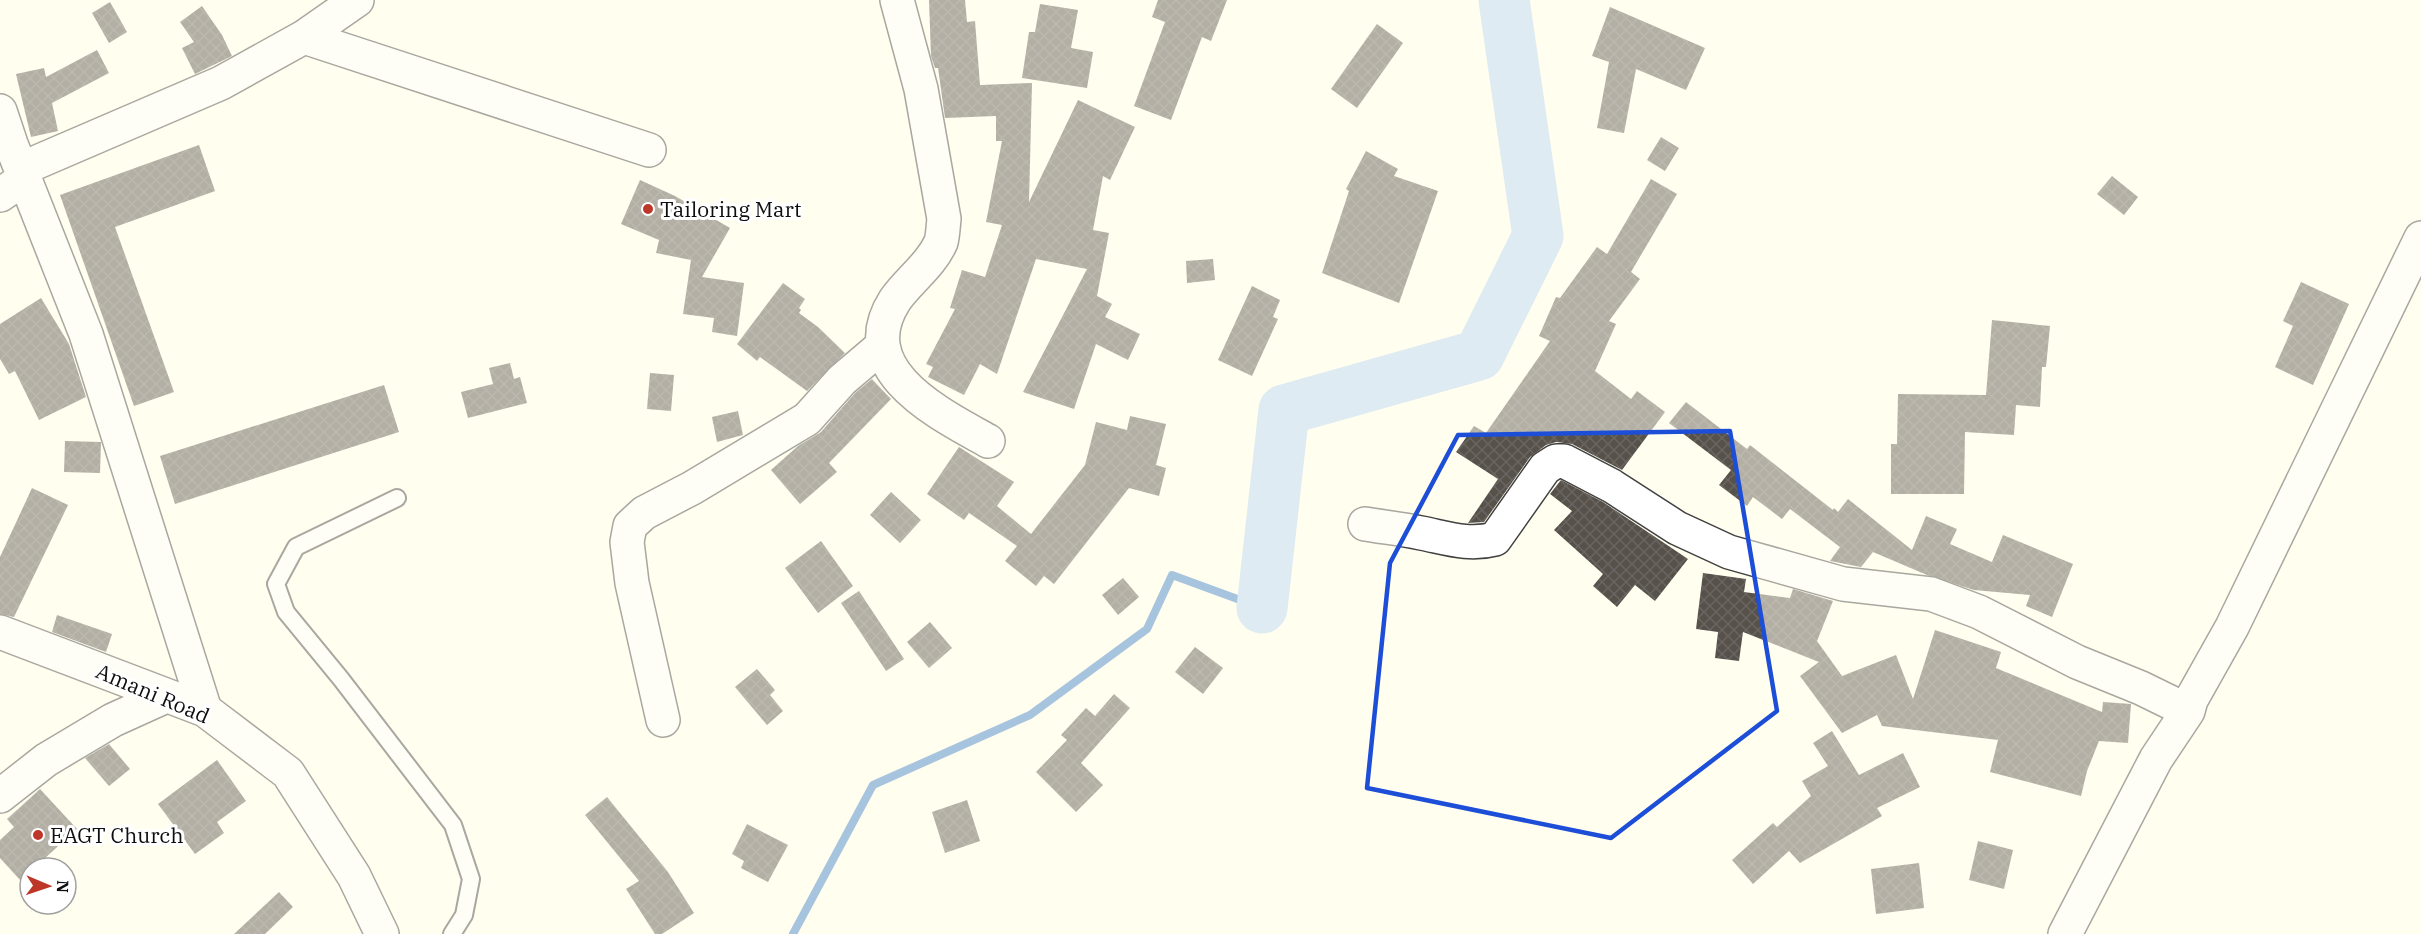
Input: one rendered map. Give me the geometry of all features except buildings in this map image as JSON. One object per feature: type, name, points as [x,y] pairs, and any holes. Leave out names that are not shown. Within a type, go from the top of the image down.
[{"type":"street","points":[[15,180],[221,83],[304,37],[357,0]]},
{"type":"street","points":[[897,0],[921,89],[944,219],[941,240],[937,248],[895,300],[884,323],[882,346],[889,366],[910,392],[942,416],[988,441]]},
{"type":"street","points":[[304,37],[649,150]]},
{"type":"street","points":[[0,111],[15,180],[86,334],[205,710]]},
{"type":"street","points":[[2066,934],[2156,759],[2188,711],[2191,700],[2232,627],[2421,238]]},
{"type":"street","points":[[663,720],[632,583],[627,542],[630,526],[644,513],[692,488],[807,418],[842,380],[882,346]]},
{"type":"street","points":[[1365,524],[1460,542],[1480,543],[1495,539],[1545,468],[1556,461],[1564,461],[1612,486],[1677,528],[1730,552],[1843,584],[1931,594],[1979,612],[2068,657],[2188,711]]},
{"type":"street","name":"Amani Road","points":[[0,632],[205,710],[288,772],[354,876],[382,934]]},
{"type":"street","points":[[0,796],[46,760],[113,720],[166,696]]},
{"type":"lane","points":[[397,498],[296,547],[276,584],[286,612],[341,679],[453,825],[471,879],[464,915],[452,934]]},
{"type":"highlighted area","points":[[1730,431],[1777,711],[1611,838],[1367,788],[1390,563],[1458,435]]},
{"type":"waterway","points":[[1262,608],[1284,410],[1479,355],[1538,236],[1504,0]]},
{"type":"waterway","points":[[793,934],[873,785],[1030,715],[1147,629],[1172,575],[1262,608]]},
{"type":"place","name":"Tailoring Mart","points":[[648,209]]},
{"type":"place","name":"EAGT Church","points":[[38,835]]}]
